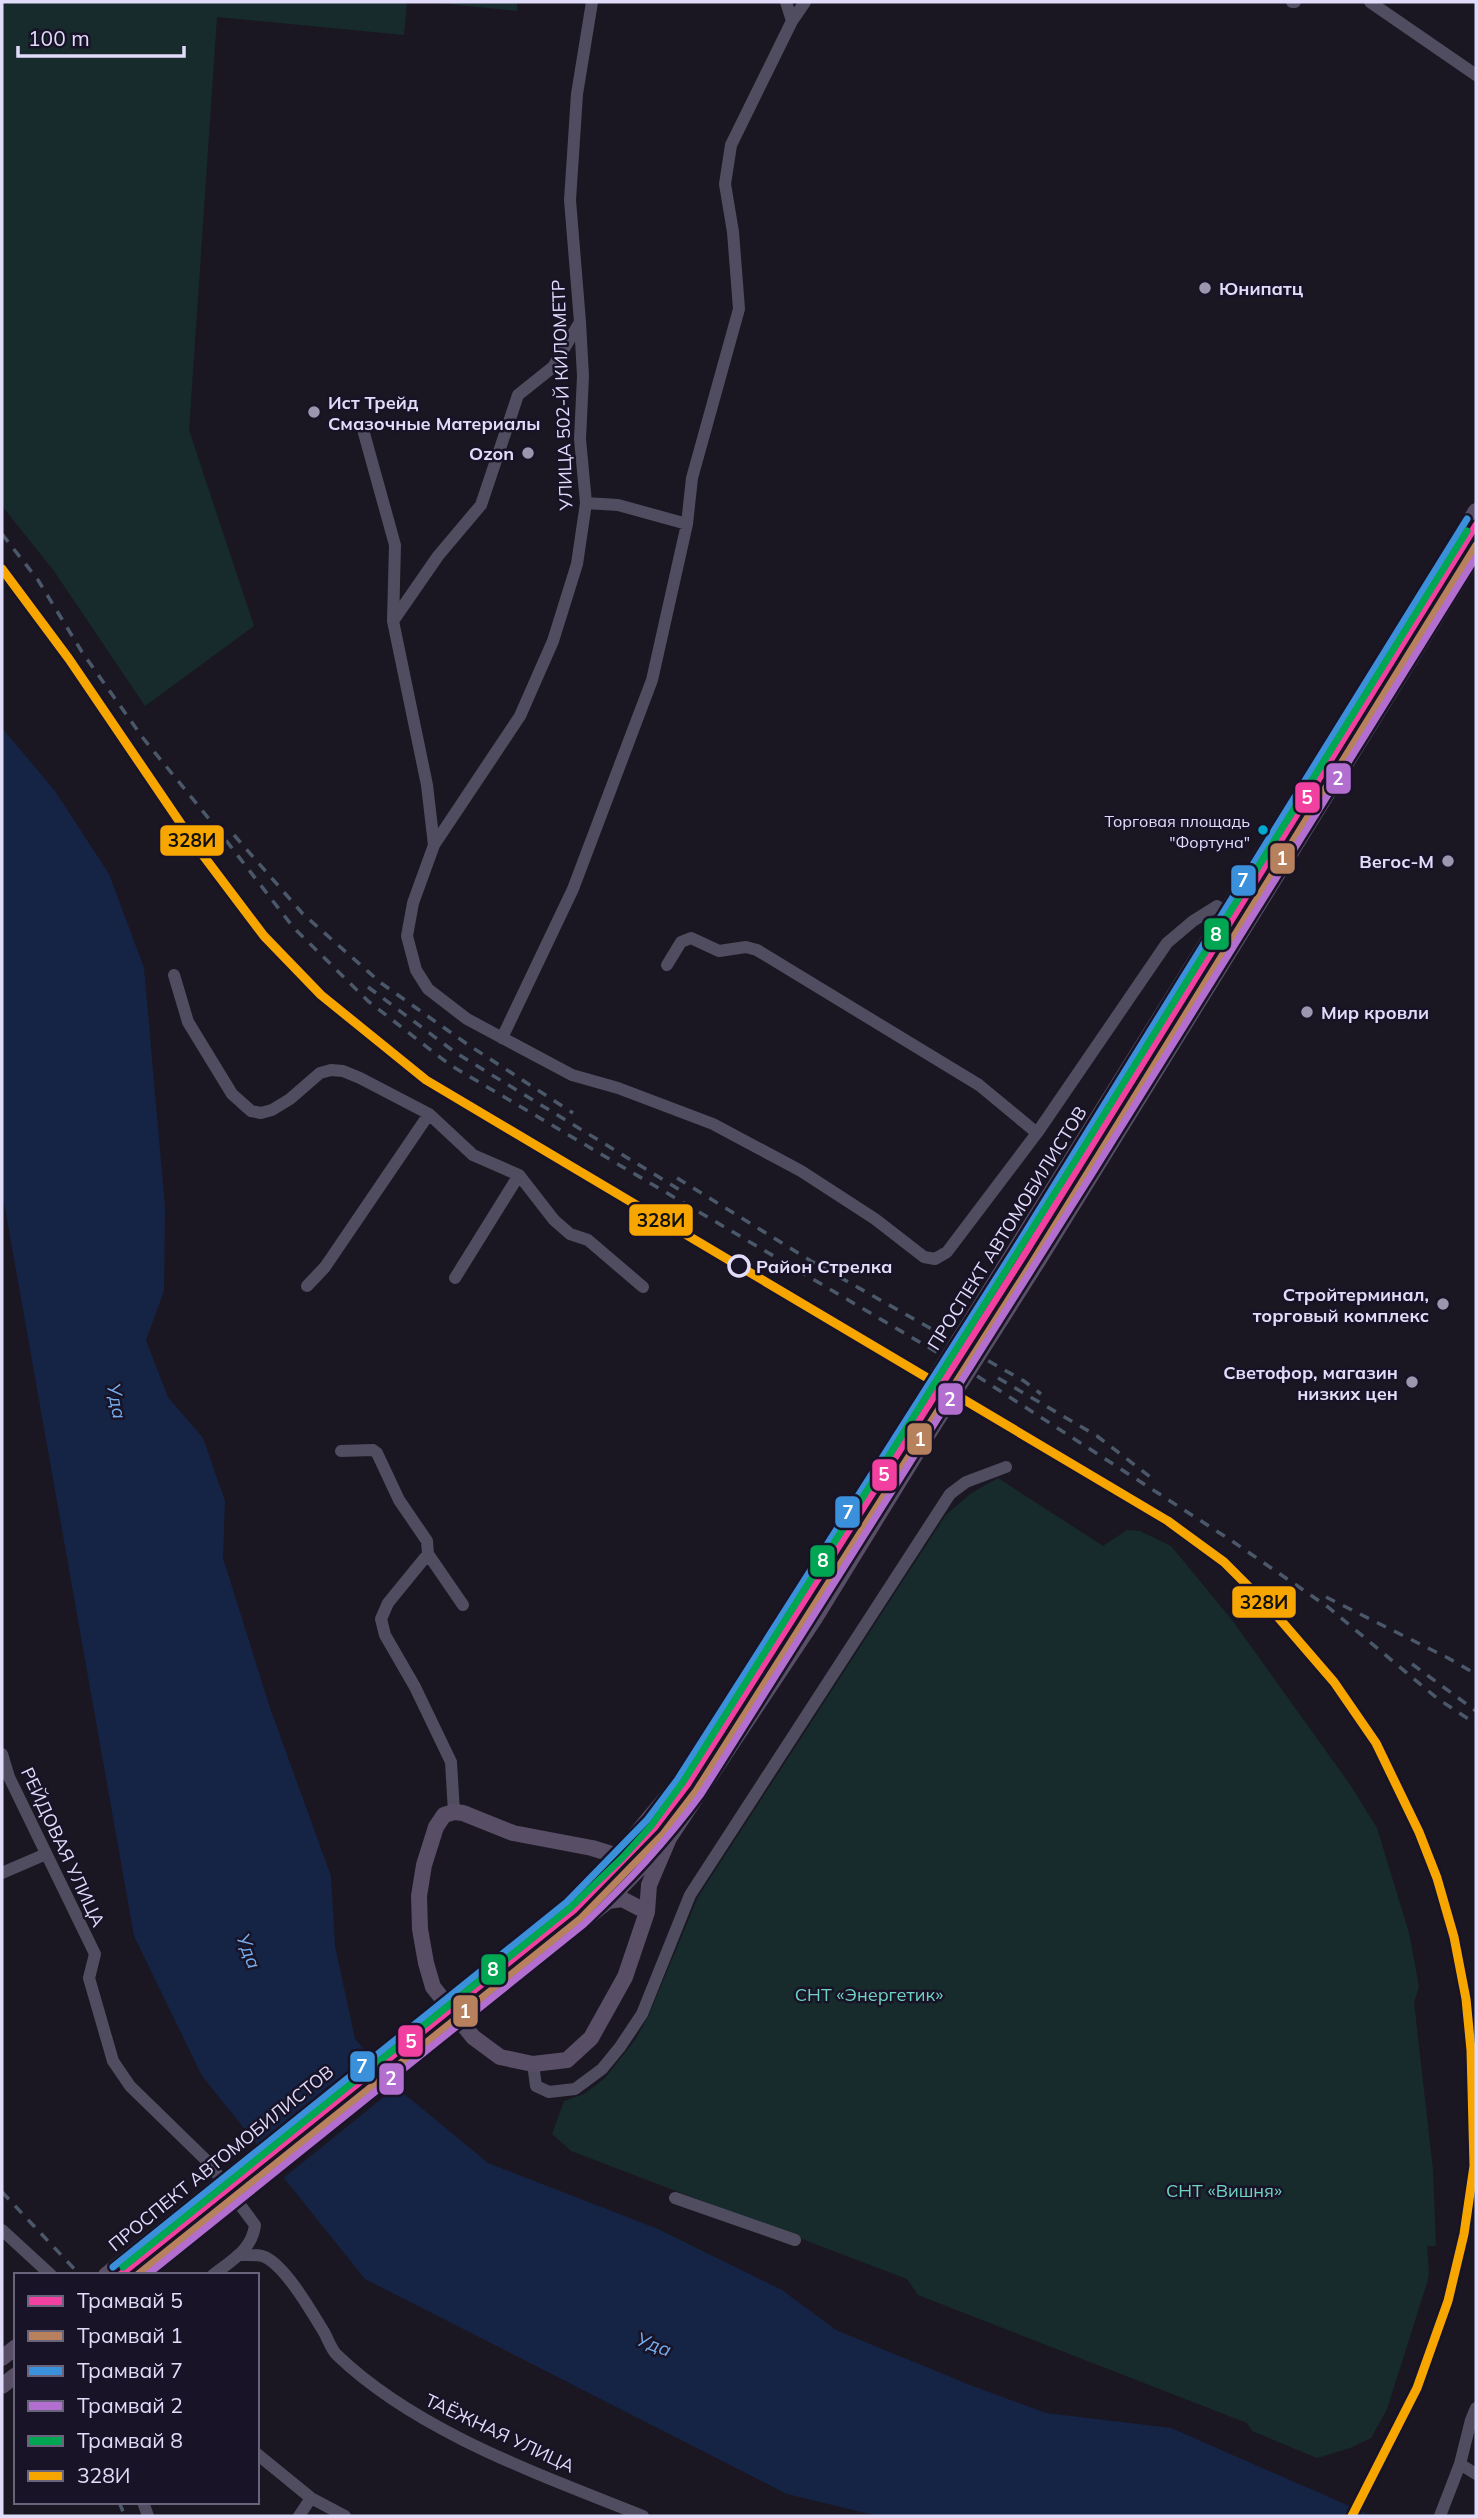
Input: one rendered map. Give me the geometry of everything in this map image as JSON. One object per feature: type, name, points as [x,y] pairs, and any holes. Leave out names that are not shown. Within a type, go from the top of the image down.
[{"type":"main road","name":"ПРОСПЕКТ АВТОМОБИЛИСТОВ","points":[[108,2273],[565,1907],[618,1856],[677,1786],[1017,1250],[1476,511]]},
{"type":"main road","points":[[143,2273],[608,1901],[669,1838],[815,1618],[1476,553]]},
{"type":"main road","points":[[618,1856],[592,1848],[513,1833],[475,1817],[454,1812],[444,1815],[436,1827],[424,1865],[419,1896],[421,1929],[433,1987],[473,2037],[500,2057],[533,2064],[567,2060],[591,2038],[608,2012],[625,1977],[647,1912],[649,1885],[669,1838]]},
{"type":"main road","points":[[608,1901],[622,1899],[647,1912]]},
{"type":"street","name":"УЛИЦА 502-Й КИЛОМЕТР","points":[[592,2],[578,94],[570,200],[583,376],[580,439],[586,503],[577,564],[553,641],[520,716],[434,845],[413,903],[407,936],[416,970],[428,989],[467,1018],[502,1038],[572,1075],[618,1088],[713,1124],[801,1171],[874,1219],[924,1257],[935,1259],[947,1252],[1037,1133]]},
{"type":"street","points":[[786,2],[792,21]]},
{"type":"street","points":[[502,1038],[573,889],[652,680],[687,524],[692,478],[738,309],[733,232],[725,184],[731,145],[792,21],[805,2]]},
{"type":"street","points":[[1370,2],[1476,75]]},
{"type":"street","points":[[393,621],[438,556],[481,505],[518,395],[553,367],[580,322]]},
{"type":"street","points":[[362,426],[395,545],[393,621],[427,785],[434,845]]},
{"type":"street","points":[[586,503],[618,505],[687,524]]},
{"type":"street","points":[[667,965],[681,942],[691,938],[719,951],[746,947],[757,950],[979,1086],[1037,1133],[1167,943],[1193,921],[1217,906],[1226,912]]},
{"type":"street","points":[[174,975],[188,1022],[232,1094],[251,1111],[261,1113],[272,1110],[290,1099],[320,1073],[343,1071],[360,1078],[429,1114],[473,1155],[519,1175],[554,1220],[570,1234],[588,1240],[643,1287]]},
{"type":"street","points":[[307,1286],[326,1267],[429,1114]]},
{"type":"street","points":[[455,1278],[519,1175]]},
{"type":"street","points":[[341,1451],[373,1450],[377,1453],[399,1500],[427,1541],[428,1554],[463,1605]]},
{"type":"street","points":[[533,2064],[536,2085],[549,2092],[575,2090],[602,2069],[620,2047],[642,2014],[690,1895],[950,1494],[966,1482],[1006,1467]]},
{"type":"street","points":[[428,1554],[387,1603],[381,1619],[385,1635],[415,1686],[452,1762],[454,1812]]},
{"type":"street","name":"РЕЙДОВАЯ УЛИЦА","points":[[2,1754],[9,1777],[95,1954],[89,1978],[113,2061],[130,2086],[208,2162],[254,2225],[253,2239],[238,2255]]},
{"type":"street","points":[[2,1873],[46,1854]]},
{"type":"street","points":[[675,2198],[795,2240]]},
{"type":"street","points":[[2,2230],[49,2273]]},
{"type":"street","points":[[216,2273],[238,2255]]},
{"type":"street","name":"ТАЁЖНАЯ УЛИЦА","points":[[238,2255],[264,2257],[278,2266],[324,2332],[335,2353],[370,2382],[420,2417],[483,2449],[643,2516]]},
{"type":"street","points":[[1440,2516],[1460,2464],[1476,2408]]},
{"type":"street","points":[[259,2456],[311,2497],[345,2516]]},
{"type":"street","points":[[1460,2464],[1476,2474]]},
{"type":"street","points":[[299,2516],[311,2497]]},
{"type":"green space","points":[[2,2],[407,2],[404,35],[217,17],[189,430],[254,626],[145,706],[54,571],[2,506]]},
{"type":"green space","points":[[429,2],[517,2],[517,11]]},
{"type":"green space","points":[[998,1478],[1103,1546],[1127,1530],[1140,1531],[1171,1546],[1232,1620],[1351,1786],[1377,1828],[1409,1933],[1419,1987],[1414,2002],[1433,2170],[1436,2246],[1427,2246],[1427,2283],[1387,2409],[1371,2438],[1350,2448],[1317,2458],[1252,2431],[1247,2423],[918,2295],[907,2279],[571,2151],[552,2134],[564,2101],[584,2094],[605,2078],[635,2040],[648,2017],[698,1897],[945,1516],[970,1494]]},
{"type":"water","name":"Уда","points":[[2,728],[55,791],[109,874],[144,968],[165,1207],[164,1291],[146,1340],[168,1397],[203,1438],[225,1501],[223,1558],[270,1708],[331,1876],[335,1946],[355,2039],[402,2092],[488,2163],[658,2229],[782,2290],[836,2330],[1046,2413],[1171,2428],[1372,2516],[878,2516],[787,2494],[365,2279],[202,2076],[134,1936],[2,1191]]},
{"type":"pier","points":[[372,2053],[400,2084],[281,2180],[255,2147]]},
{"type":"railway","points":[[2,534],[38,580],[82,652],[143,738],[293,927],[368,1001],[450,1065],[977,1376],[1232,1541],[1328,1607],[1438,1699],[1476,1724]]},
{"type":"railway","points":[[234,835],[303,914],[381,983],[467,1044],[573,1113]]},
{"type":"railway","points":[[368,987],[456,1053],[685,1193]]},
{"type":"railway","points":[[677,1178],[811,1261],[1024,1381],[1041,1394]]},
{"type":"railway","points":[[998,1378],[1097,1436],[1153,1479]]},
{"type":"railway","points":[[1326,1597],[1476,1674]]},
{"type":"railway","points":[[1412,1664],[1476,1711]]},
{"type":"railway","points":[[2,2192],[78,2273]]},
{"type":"railway","points":[[120,2504],[125,2516]]},
{"type":"tram line","name":"7","points":[[113,2267],[567,1902],[647,1820],[678,1779],[1015,1249],[1467,519]]},
{"type":"tram line","name":"5","points":[[122,2273],[574,1910],[655,1827],[687,1785],[1024,1255],[1476,525]]},
{"type":"tram line","name":"8","points":[[123,2267],[570,1908],[651,1826],[683,1782],[1077,1158],[1467,531]]},
{"type":"tram line","name":"1","points":[[139,2273],[581,1918],[663,1834],[696,1791],[1033,1261],[1476,545]]},
{"type":"tram line","name":"2","points":[[149,2273],[584,1924],[646,1862],[674,1829],[701,1794],[1476,557]]},
{"type":"transit line","name":"328И","points":[[2,569],[69,659],[196,846],[264,936],[321,995],[426,1080],[1168,1521],[1224,1562],[1271,1609],[1334,1682],[1376,1743],[1419,1832],[1437,1878],[1454,1937],[1466,1999],[1471,2050],[1474,2166],[1464,2234],[1448,2301],[1417,2388],[1352,2516]]},
{"type":"place","name":"Юнипатц","points":[[1205,288]]},
{"type":"place","name":"Ист Трейд Смазочные Материалы","points":[[314,412]]},
{"type":"place","name":"Ozon","points":[[528,453]]},
{"type":"place","name":"Торговая площадь \"Фортуна\"","points":[[1263,830]]},
{"type":"place","name":"Вегос-М","points":[[1448,861]]},
{"type":"place","name":"Мир кровли","points":[[1307,1012]]},
{"type":"place","name":"Район Стрелка","points":[[739,1266]]},
{"type":"place","name":"Стройтерминал, торговый комплекс","points":[[1443,1304]]},
{"type":"place","name":"Светофор, магазин низких цен","points":[[1412,1382]]},
{"type":"park label","name":"СНТ «Энергетик»","points":[[869,1994]]},
{"type":"park label","name":"СНТ «Вишня»","points":[[1224,2190]]}]
